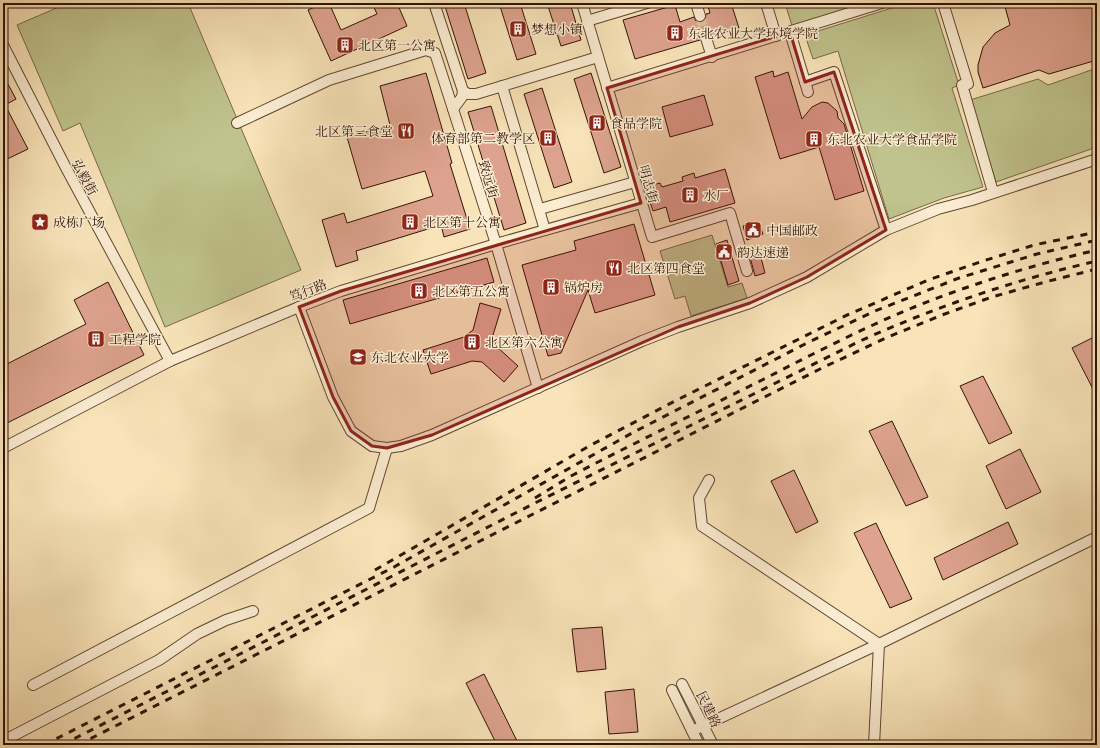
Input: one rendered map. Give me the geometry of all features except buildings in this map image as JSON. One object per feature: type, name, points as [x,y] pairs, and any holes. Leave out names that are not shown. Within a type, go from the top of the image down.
[{"type":"street","points":[[434,3],[463,91],[462,97],[453,109]]},
{"type":"street","name":"明志街","points":[[582,3],[652,237],[730,213],[747,270]]},
{"type":"street","points":[[587,21],[647,3]]},
{"type":"street","points":[[696,3],[700,16]]},
{"type":"street","points":[[766,3],[776,36]]},
{"type":"street","points":[[607,88],[882,3]]},
{"type":"street","points":[[943,3],[968,84],[962,85],[993,192]]},
{"type":"street","points":[[790,32],[808,92]]},
{"type":"street","points":[[706,38],[712,56]]},
{"type":"street","name":"弘毅街","points":[[3,45],[64,166],[170,361]]},
{"type":"street","name":"致远街","points":[[237,123],[330,80],[426,50],[435,53],[496,244],[538,388]]},
{"type":"street","points":[[463,91],[468,94],[476,94],[598,57]]},
{"type":"street","points":[[805,82],[834,72],[847,98],[886,230]]},
{"type":"street","points":[[502,86],[540,209],[545,230]]},
{"type":"street","points":[[299,307],[333,397],[351,431],[372,446],[387,448],[401,446],[432,435],[642,341],[678,327],[750,303],[807,278],[886,230],[938,209],[1097,160]]},
{"type":"street","points":[[540,209],[635,182]]},
{"type":"street","name":"笃行路","points":[[3,448],[170,361],[299,307],[341,291],[496,244],[641,203]]},
{"type":"street","points":[[34,685],[369,508],[387,448]]},
{"type":"street","points":[[709,480],[699,498],[702,526],[879,644]]},
{"type":"street","points":[[692,731],[879,644],[1097,537]]},
{"type":"street","points":[[3,742],[159,660],[197,634],[226,620],[253,611]]},
{"type":"street","points":[[874,745],[879,644]]},
{"type":"street","name":"民建路","points":[[682,684],[713,745]]},
{"type":"street","name":"民建路","points":[[672,690],[699,745]]},
{"type":"highlighted area","points":[[790,32],[805,82],[834,72],[886,230],[807,277],[750,303],[678,327],[432,435],[387,448],[372,446],[351,431],[333,397],[299,307],[341,291],[641,203],[607,88]]},
{"type":"green space","points":[[68,3],[188,3],[301,270],[165,327],[80,123],[63,131],[17,25]]},
{"type":"green space","points":[[785,3],[867,3],[792,26]]},
{"type":"green space","points":[[908,3],[933,3],[959,85],[952,88],[983,187],[944,198],[889,219],[838,51],[813,59],[805,35]]},
{"type":"green space","points":[[1097,68],[1097,147],[996,182],[970,100],[1038,79],[1048,85]]},
{"type":"green space","points":[[712,235],[728,287],[742,283],[747,298],[691,316],[685,296],[675,299],[660,251]]},
{"type":"tunnel","points":[[700,16],[706,38]]},
{"type":"railway","points":[[375,570],[591,445],[845,316],[928,280],[980,262],[1034,245],[1097,232]]},
{"type":"railway","points":[[44,745],[394,567],[632,433],[809,342],[875,311],[959,278],[1037,254],[1097,240]]},
{"type":"railway","points":[[535,498],[571,476],[602,460],[888,318],[977,284],[1048,262],[1097,250]]},
{"type":"railway","points":[[62,745],[537,502],[858,342],[916,317],[975,296],[1066,268],[1097,261]]},
{"type":"railway","points":[[78,745],[822,368],[888,337],[992,297],[1097,269]]},
{"type":"place","name":"梦想小镇","points":[[518,29]]},
{"type":"place","name":"东北农业大学环境学院","points":[[675,33]]},
{"type":"place","name":"北区第一公寓","points":[[345,45]]},
{"type":"place","name":"食品学院","points":[[597,123]]},
{"type":"place","name":"北区第三食堂","points":[[406,131]]},
{"type":"place","name":"体育部第二教学区","points":[[548,138]]},
{"type":"place","name":"东北农业大学食品学院","points":[[814,139]]},
{"type":"place","name":"水厂","points":[[690,195]]},
{"type":"place","name":"成栋广场","points":[[40,222]]},
{"type":"place","name":"北区第十公寓","points":[[410,222]]},
{"type":"place","name":"中国邮政","points":[[753,230]]},
{"type":"place","name":"韵达速递","points":[[724,252]]},
{"type":"place","name":"北区第四食堂","points":[[614,268]]},
{"type":"place","name":"锅炉房","points":[[551,287]]},
{"type":"place","name":"北区第五公寓","points":[[419,291]]},
{"type":"place","name":"工程学院","points":[[96,339]]},
{"type":"place","name":"北区第六公寓","points":[[472,342]]},
{"type":"place","name":"东北农业大学","points":[[358,357]]}]
